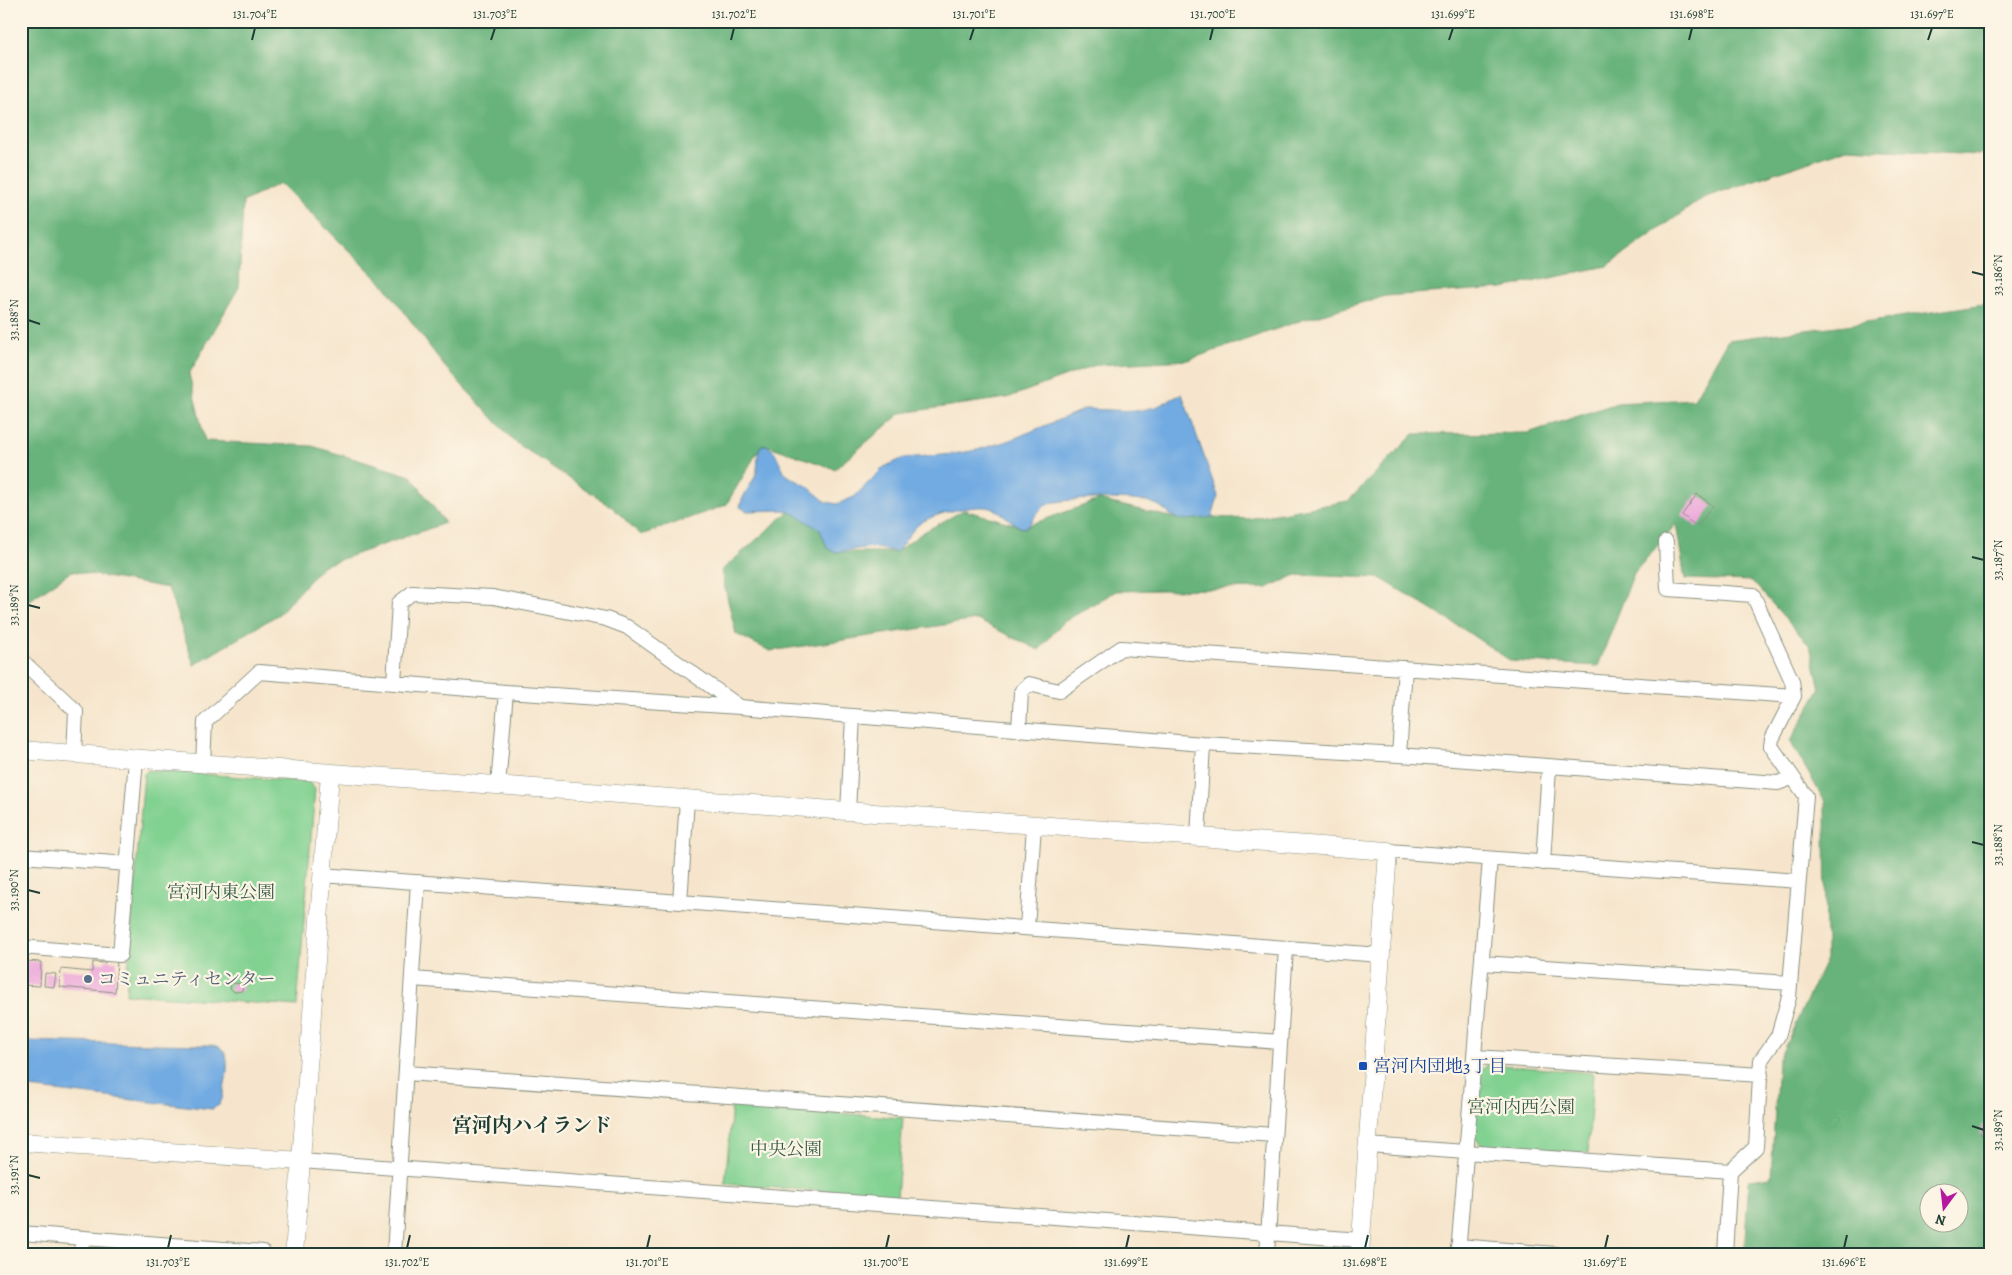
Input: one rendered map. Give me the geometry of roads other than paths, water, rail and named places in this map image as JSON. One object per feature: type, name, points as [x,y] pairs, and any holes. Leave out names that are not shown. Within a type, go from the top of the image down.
[{"type":"street","points":[[1666,542],[1668,589],[1753,595],[1792,681],[1794,696],[1772,739],[1772,746],[1806,796],[1789,997],[1778,1036],[1761,1060],[1756,1147],[1730,1171],[1725,1254]]},
{"type":"street","points":[[394,683],[399,603],[412,593],[493,597],[606,619],[627,627],[740,707]]},
{"type":"street","points":[[1019,730],[1021,692],[1029,684],[1059,690],[1121,648],[1794,696]]},
{"type":"street","points":[[21,660],[76,710],[74,754]]},
{"type":"street","points":[[1399,755],[1406,668]]},
{"type":"street","points":[[203,764],[205,722],[259,672],[506,692],[740,707],[1203,744],[1399,755],[1778,783],[1792,778]]},
{"type":"street","points":[[498,786],[506,692]]},
{"type":"street","points":[[848,811],[853,716]]},
{"type":"street","points":[[1198,837],[1203,744]]},
{"type":"street","points":[[21,750],[1798,881]]},
{"type":"street","points":[[21,947],[120,955],[136,759]]},
{"type":"street","points":[[1543,863],[1549,767]]},
{"type":"street","points":[[294,1254],[330,773]]},
{"type":"street","points":[[680,902],[687,800]]},
{"type":"street","points":[[1027,928],[1034,825]]},
{"type":"street","points":[[21,1142],[399,1168],[1268,1234],[1360,1247],[1388,851]]},
{"type":"street","points":[[21,856],[128,864]]},
{"type":"street","points":[[1490,859],[1458,1250],[1555,1254]]},
{"type":"street","points":[[322,875],[1381,955]]},
{"type":"street","points":[[394,1254],[418,882]]},
{"type":"street","points":[[1267,1254],[1286,948]]},
{"type":"street","points":[[1482,963],[1790,983]]},
{"type":"street","points":[[412,979],[1280,1042]]},
{"type":"street","points":[[1474,1057],[1761,1075]]},
{"type":"street","points":[[406,1073],[1274,1135]]},
{"type":"street","points":[[1368,1145],[1730,1171]]},
{"type":"street","points":[[21,1234],[82,1238],[173,1250],[263,1252],[263,1254]]},
{"type":"street","points":[[81,1254],[82,1238]]},
{"type":"water","points":[[1182,394],[1218,496],[1212,517],[1181,520],[1155,504],[1134,500],[1073,500],[1060,501],[1045,506],[1023,528],[994,509],[977,507],[943,513],[924,521],[915,528],[896,552],[871,547],[836,552],[828,549],[820,530],[795,514],[784,510],[747,511],[740,507],[756,474],[761,446],[766,445],[774,451],[785,473],[790,477],[807,486],[826,502],[837,504],[854,497],[884,467],[904,458],[977,450],[1008,441],[1085,409],[1137,411],[1156,407]]},
{"type":"water","points":[[21,1041],[217,1046],[226,1055],[227,1062],[222,1099],[219,1105],[212,1109],[21,1087]]},
{"type":"place","name":"コミュニティセンター","points":[[88,979]]},
{"type":"place","name":"宮河内団地3丁目","points":[[1363,1066]]},
{"type":"district","name":"宮河内ハイランド","points":[[532,1125]]},
{"type":"park label","name":"宮河内東公園","points":[[221,892]]},
{"type":"park label","name":"宮河内西公園","points":[[1521,1107]]},
{"type":"park label","name":"中央公園","points":[[786,1149]]}]
